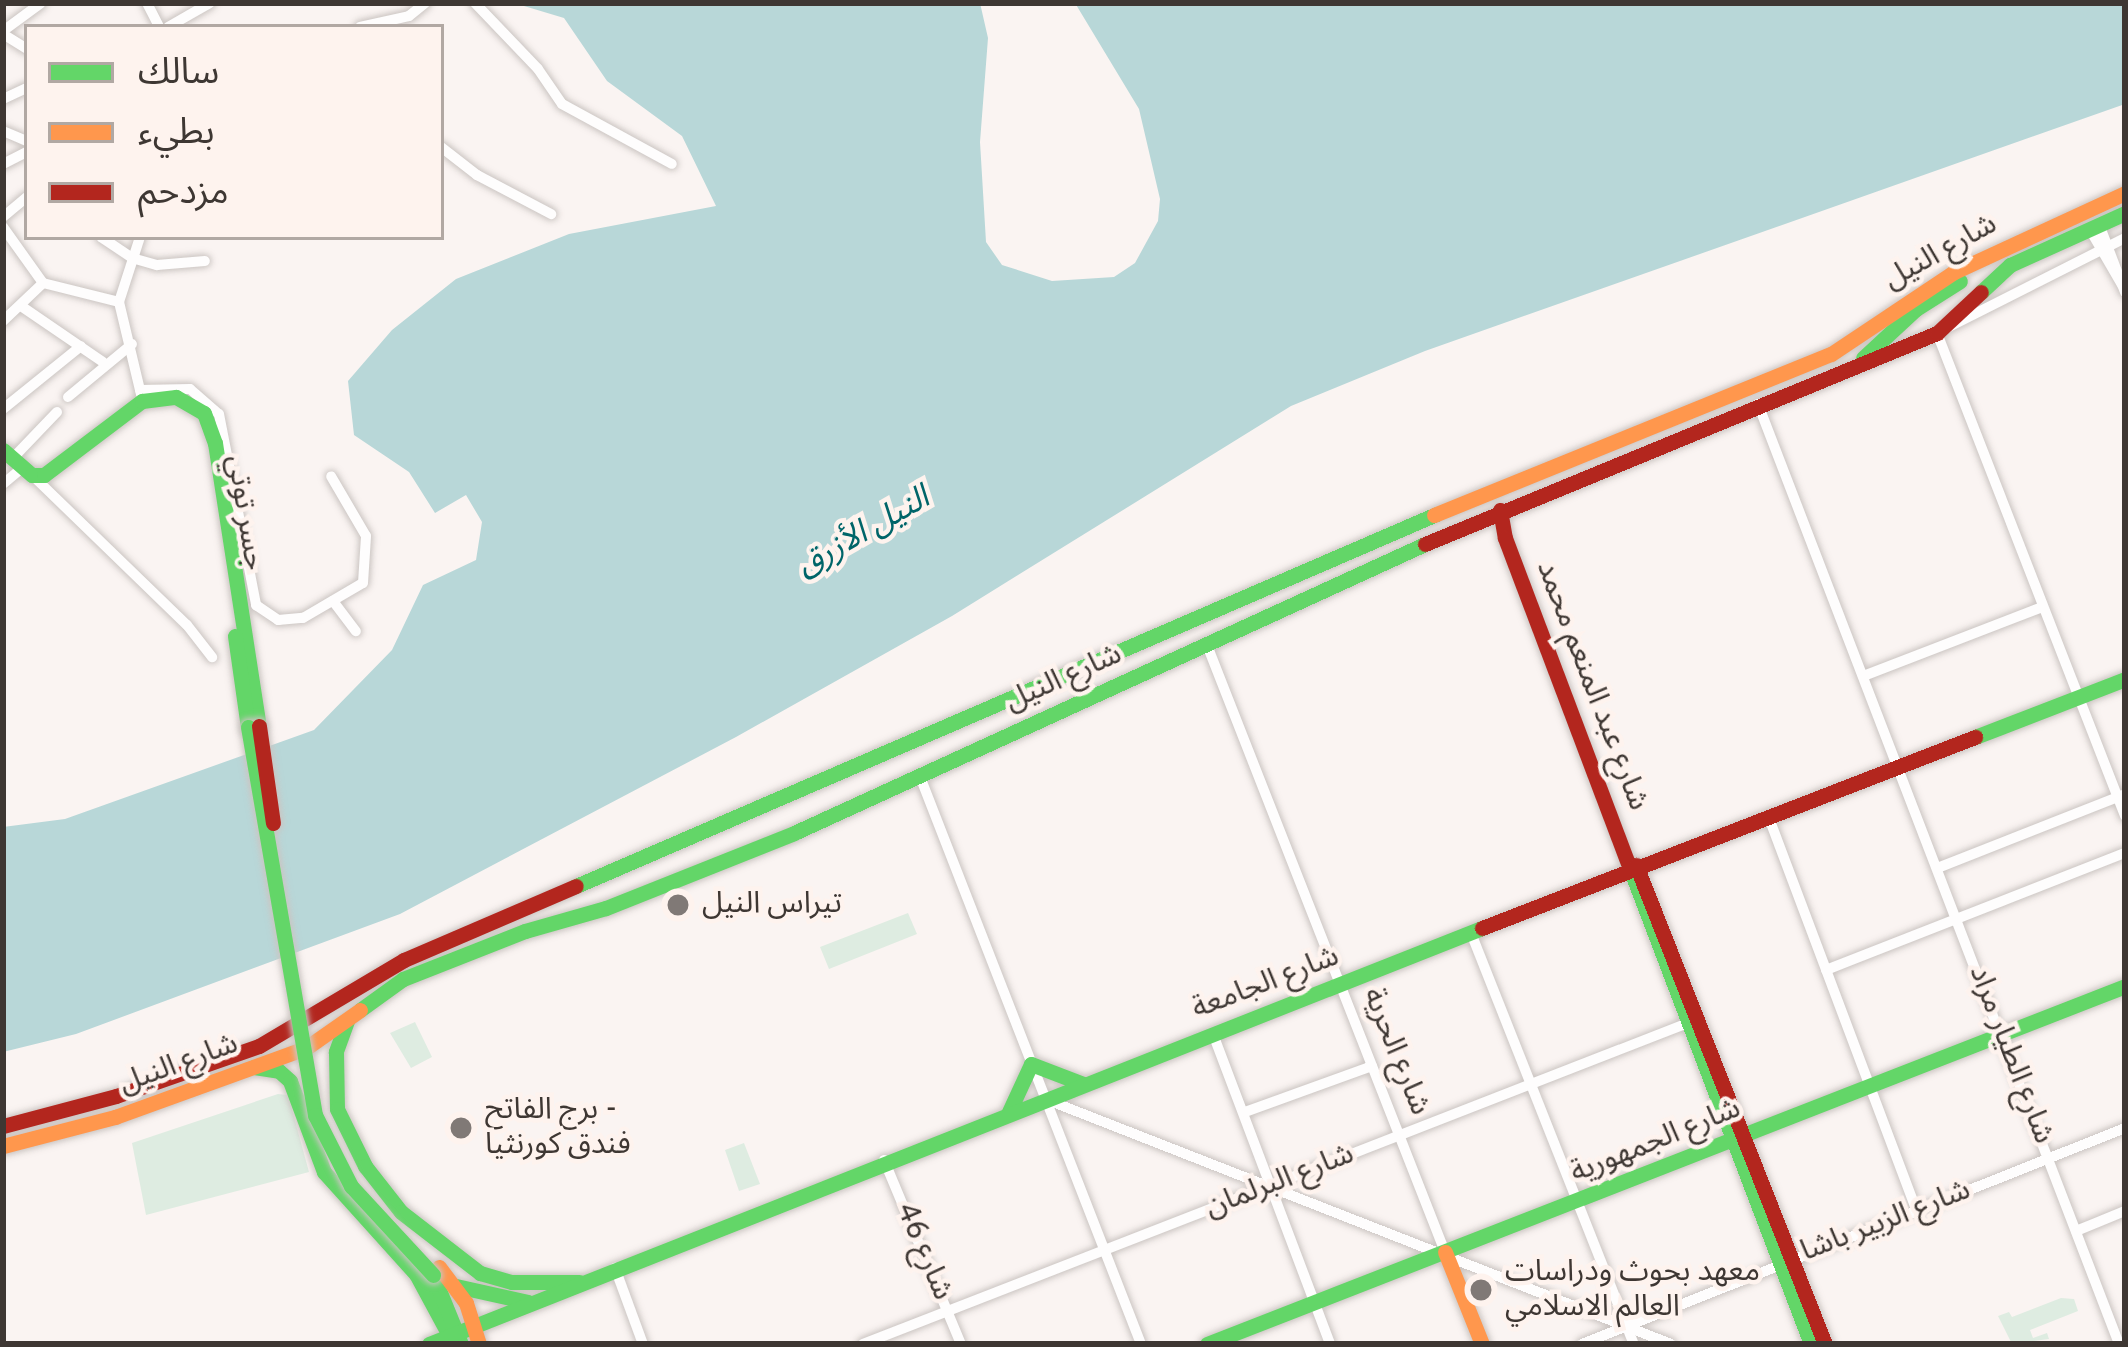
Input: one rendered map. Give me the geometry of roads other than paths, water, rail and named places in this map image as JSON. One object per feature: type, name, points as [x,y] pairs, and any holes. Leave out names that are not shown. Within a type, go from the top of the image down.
[{"type":"main road","name":"شارع النيل","points":[[3,1126],[81,1107],[259,1046],[404,960],[1606,442],[1831,354],[1927,287],[2125,193]]},
{"type":"main road","points":[[2086,209],[2094,226]]},
{"type":"main road","name":"شارع النيل","points":[[3,1145],[86,1126],[306,1048],[403,979],[728,861],[1495,513],[1937,333],[2010,265],[2125,213]]},
{"type":"main road","points":[[1854,366],[1916,309],[2001,260],[2004,247]]},
{"type":"main road","name":"جسر توتي","points":[[138,402],[170,396],[189,401],[207,418],[323,1107],[355,1175],[444,1276]]},
{"type":"main road","points":[[23,466],[138,402]]},
{"type":"main road","points":[[1606,442],[1616,452],[1608,465]]},
{"type":"main road","name":"شارع عبد المنعم محمد","points":[[1495,513],[1812,1334],[1825,1344]]},
{"type":"main road","name":"شارع الجامعة","points":[[429,1344],[884,1160],[2125,679]]},
{"type":"main road","name":"شارع الجمهورية","points":[[1207,1344],[1577,1204],[2125,986]]},
{"type":"main road","points":[[351,1013],[335,1052],[333,1076],[346,1134],[401,1212],[461,1261],[512,1282],[579,1282]]},
{"type":"main road","points":[[1008,1114],[1031,1064],[1083,1084]]},
{"type":"main road","points":[[254,1067],[278,1071],[290,1081],[324,1172],[416,1274],[460,1335],[479,1344]]},
{"type":"main road","points":[[81,1107],[86,1126]]},
{"type":"main road","name":"شارع الحرية","points":[[1445,1252],[1482,1344]]},
{"type":"main road","points":[[444,1276],[461,1261]]},
{"type":"main road","points":[[444,1276],[531,1302]]},
{"type":"main road","points":[[444,1276],[460,1335]]},
{"type":"main road","points":[[444,1276],[460,1335]]},
{"type":"street","points":[[3,33],[41,3]]},
{"type":"street","points":[[170,24],[211,3]]},
{"type":"street","points":[[373,24],[409,16],[425,3]]},
{"type":"street","points":[[475,3],[538,69],[562,104],[672,164]]},
{"type":"street","points":[[444,149],[477,175],[551,214]]},
{"type":"street","points":[[2094,226],[2124,288]]},
{"type":"street","points":[[3,227],[43,283],[119,302]]},
{"type":"street","points":[[2125,238],[1937,333],[2078,698],[2121,795],[2125,816]]},
{"type":"street","points":[[105,240],[132,258],[158,265],[205,262]]},
{"type":"street","points":[[139,240],[119,302],[132,344],[138,402],[190,389],[219,413],[256,605],[278,620],[303,618],[363,584],[366,536],[331,476]]},
{"type":"street","points":[[3,321],[43,283]]},
{"type":"street","points":[[21,306],[104,362]]},
{"type":"street","points":[[68,397],[104,362],[132,344]]},
{"type":"street","points":[[3,409],[81,346]]},
{"type":"street","name":"شارع الطيار مراد","points":[[1758,404],[1940,867],[2119,1344]]},
{"type":"street","points":[[3,484],[23,466],[57,412]]},
{"type":"street","points":[[23,466],[187,625],[212,657]]},
{"type":"street","points":[[334,601],[356,632]]},
{"type":"street","points":[[1866,675],[2042,607]]},
{"type":"street","name":"شارع الحرية","points":[[1207,645],[1445,1252]]},
{"type":"street","points":[[919,774],[1141,1344]]},
{"type":"street","points":[[1940,867],[2121,795]]},
{"type":"street","points":[[1769,818],[1916,1209]]},
{"type":"street","points":[[1826,970],[2125,854]]},
{"type":"street","points":[[1471,933],[1634,1344]]},
{"type":"street","name":"شارع البرلمان","points":[[863,1344],[1692,1022]]},
{"type":"street","points":[[1213,1034],[1330,1344]]},
{"type":"street","points":[[1245,1112],[1372,1066]]},
{"type":"street","points":[[1045,1099],[1670,1344]]},
{"type":"street","name":"شارع الزبير باشا","points":[[1582,1344],[2125,1128]]},
{"type":"street","name":"شارع 46","points":[[884,1160],[961,1344]]},
{"type":"street","points":[[2076,1231],[2125,1211]]},
{"type":"street","points":[[615,1268],[643,1344]]},
{"type":"water","name":"النيل الأزرق","points":[[514,3],[980,3],[988,38],[980,142],[986,242],[1002,265],[1052,281],[1114,277],[1135,263],[1158,221],[1160,199],[1139,109],[1075,3],[2125,3],[2125,104],[1425,351],[1291,406],[952,616],[736,737],[400,914],[76,1034],[3,1052],[3,827],[65,819],[314,730],[392,650],[423,585],[476,560],[482,522],[466,495],[435,513],[409,472],[354,435],[348,381],[392,330],[456,279],[569,234],[716,206],[682,136],[607,81],[564,18]]},
{"type":"place","name":"تيراس النيل","points":[[678,905]]},
{"type":"place","name":"برج الفاتح - فندق كورنثيا","points":[[461,1128]]},
{"type":"place","name":"معهد بحوث ودراسات العالم الاسلامي","points":[[1481,1290]]}]
